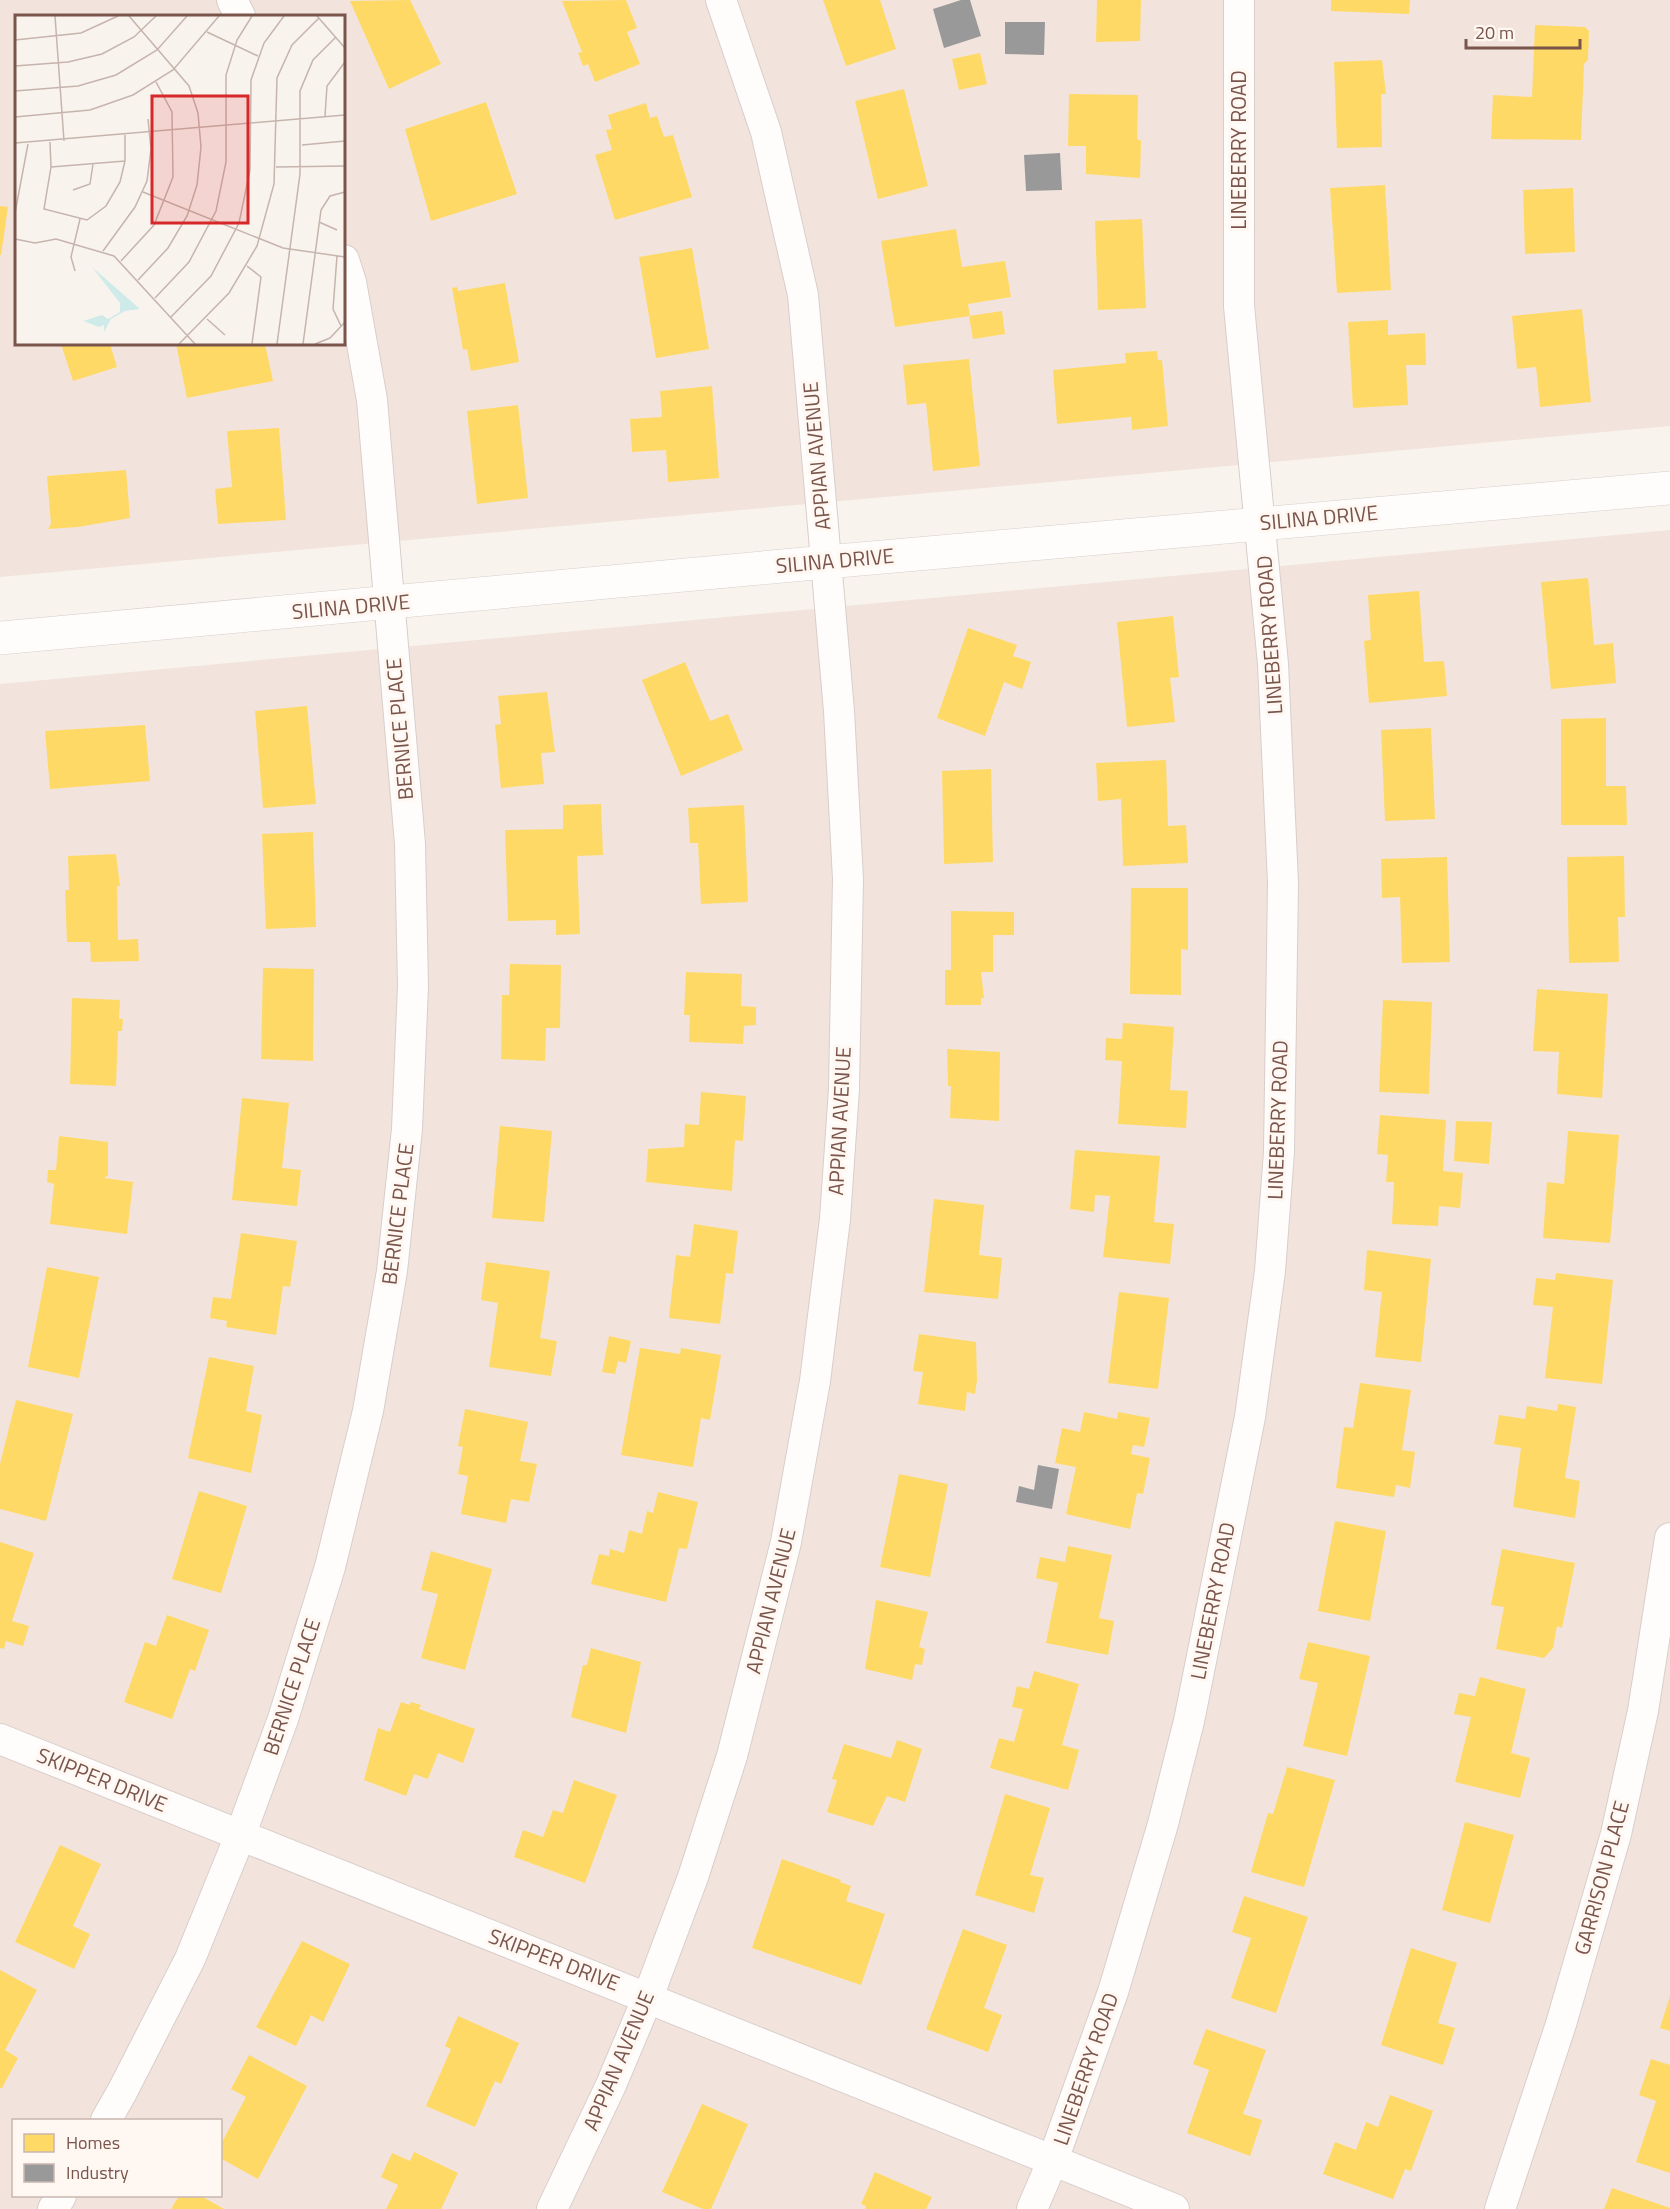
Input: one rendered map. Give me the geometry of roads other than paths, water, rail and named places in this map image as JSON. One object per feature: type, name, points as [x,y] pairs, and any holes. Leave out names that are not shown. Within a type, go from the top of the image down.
[{"type":"street","points":[[232,0],[240,15]]},
{"type":"street","name":"APPIAN AVENUE","points":[[552,2209],[611,2085],[648,1997],[693,1877],[732,1756],[786,1542],[815,1382],[835,1219],[843,1101],[848,879],[839,711],[803,295],[766,132],[721,0]]},
{"type":"street","name":"LINEBERRY ROAD","points":[[1032,2209],[1053,2160],[1113,1992],[1163,1824],[1189,1721],[1250,1417],[1270,1271],[1279,1152],[1283,883],[1273,664],[1262,523],[1239,306],[1239,0]]},
{"type":"street","name":"BERNICE PLACE","points":[[106,2119],[190,1959],[240,1836],[283,1719],[330,1567],[368,1411],[392,1271],[407,1129],[413,986],[410,844],[372,400],[351,282],[345,263]]},
{"type":"street","name":"SILINA DRIVE","points":[[0,638],[826,562],[1670,488]]},
{"type":"street","name":"GARRISON PLACE","points":[[1500,2209],[1561,2024],[1617,1834],[1643,1711],[1670,1538]]},
{"type":"street","name":"SKIPPER DRIVE","points":[[0,1739],[1174,2209]]}]
